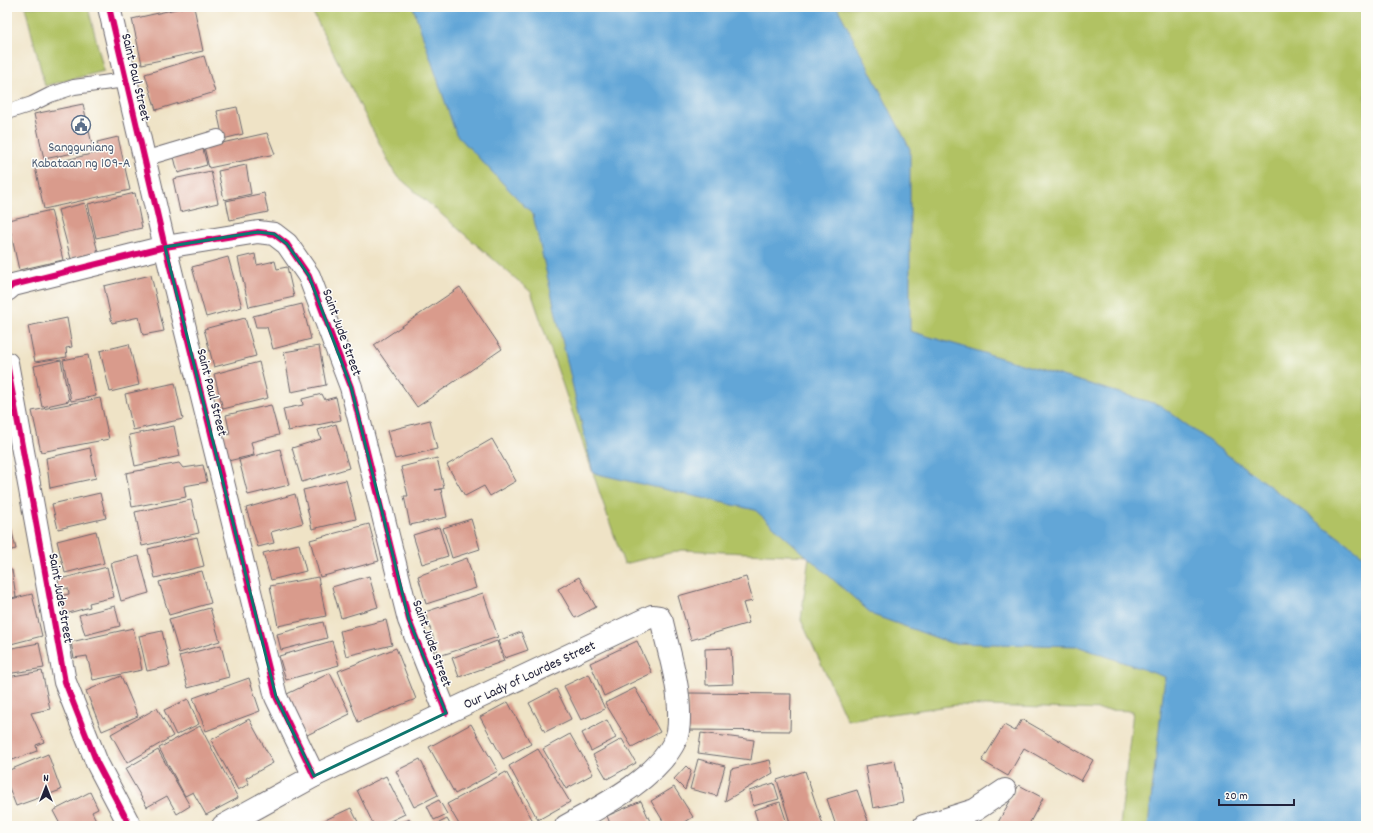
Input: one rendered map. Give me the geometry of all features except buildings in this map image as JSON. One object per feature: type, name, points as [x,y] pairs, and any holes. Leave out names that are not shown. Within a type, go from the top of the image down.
[{"type":"street","name":"Saint Paul Street","points":[[109,7],[165,247],[276,697],[314,776]]},
{"type":"street","name":"Saint Jude Street","points":[[7,290],[13,285],[165,247],[258,232],[274,234],[287,244],[309,276],[351,387],[409,620],[446,713]]},
{"type":"street","name":"Saint Jude Street","points":[[7,363],[64,682],[97,763],[130,826]]},
{"type":"street","name":"Our Lady of Lourdes Street","points":[[223,826],[314,776],[652,616],[659,617],[662,622],[677,690],[679,718],[676,740],[668,754],[656,767],[619,796],[566,826]]},
{"type":"street","points":[[924,826],[975,810],[1006,790]]},
{"type":"lane","points":[[7,112],[32,104],[50,95],[74,87],[126,80]]},
{"type":"lane","points":[[144,160],[218,137]]},
{"type":"highlighted area","points":[[258,232],[274,234],[287,244],[309,276],[351,387],[409,620],[446,713],[314,776],[276,697],[165,247]]},
{"type":"green space","points":[[25,7],[88,7],[104,71],[45,86]]},
{"type":"green space","points":[[310,7],[1366,7],[1366,826],[1120,826],[1133,711],[956,705],[847,720],[801,620],[809,556],[682,550],[624,564],[531,292],[395,174]]},
{"type":"water","points":[[413,7],[837,7],[910,149],[910,331],[1160,405],[1364,556],[1366,561],[1366,826],[1148,826],[1165,677],[1077,646],[951,643],[873,615],[755,510],[593,473],[533,215],[456,134]]},
{"type":"cycle path","points":[[109,7],[165,247],[276,697],[314,776]]},
{"type":"cycle path","points":[[7,290],[13,285],[165,247],[258,232],[274,234],[287,244],[309,276],[351,387],[409,620],[446,713]]},
{"type":"cycle path","points":[[7,363],[65,682],[97,763],[130,826]]},
{"type":"place","name":"Sangguniang Kabataan ng 109-A","points":[[81,125]]}]
